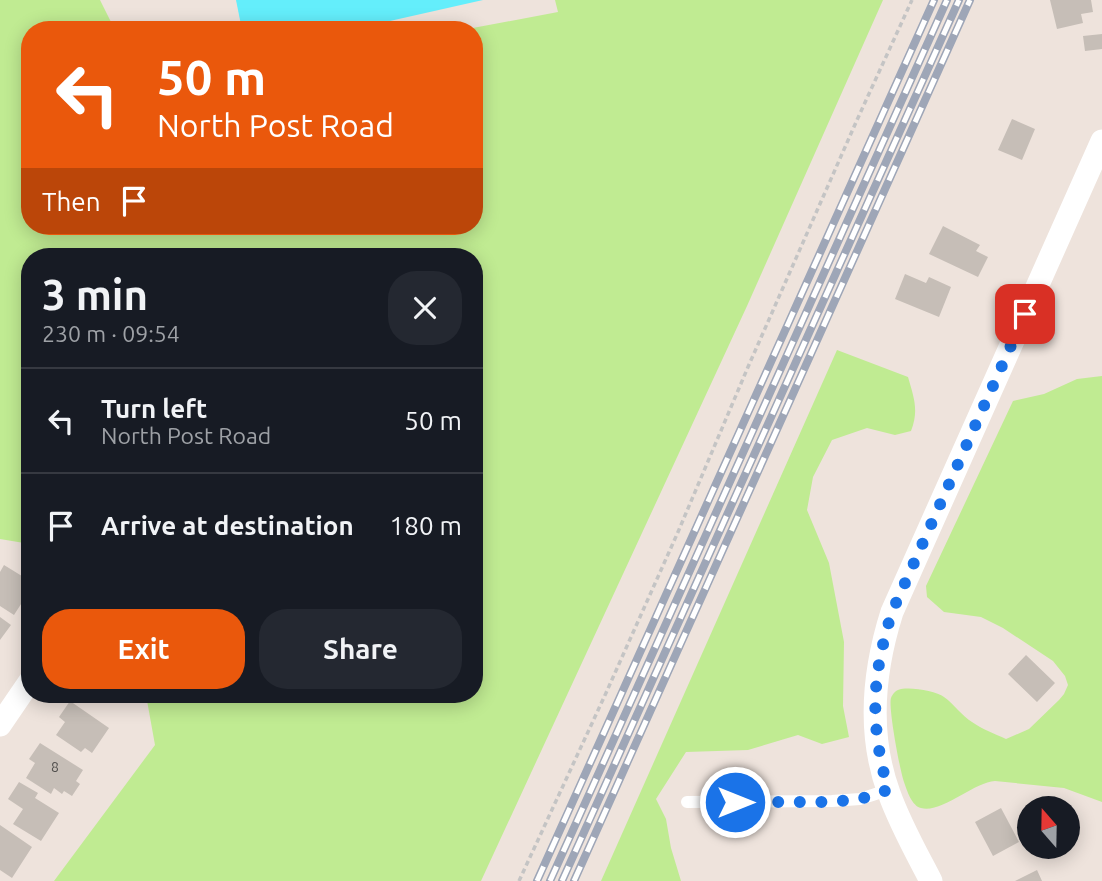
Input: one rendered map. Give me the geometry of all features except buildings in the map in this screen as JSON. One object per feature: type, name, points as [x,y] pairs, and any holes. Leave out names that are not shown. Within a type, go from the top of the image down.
[{"type":"street","points":[[932,881],[900,821],[888,790],[879,754],[875,717],[876,680],[882,643],[892,612],[1102,141]]},
{"type":"street","points":[[0,725],[21,694]]},
{"type":"lane","points":[[687,802],[832,802],[860,799],[888,790]]},
{"type":"path","points":[[519,881],[612,681],[748,367],[912,0]]},
{"type":"green space","points":[[0,0],[100,0],[110,21],[21,21],[21,235],[483,235],[483,26],[558,12],[555,0],[883,0],[747,306],[481,881],[54,881],[155,745],[147,703],[483,703],[483,248],[21,248],[21,542],[0,539]]},
{"type":"green space","points":[[837,350],[908,377],[915,410],[911,431],[895,435],[867,428],[832,440],[813,477],[807,510],[829,563],[844,642],[843,706],[849,737],[822,744],[798,735],[748,750],[686,752],[656,799],[666,819],[681,881],[601,881]]},
{"type":"green space","points":[[1102,376],[1102,802],[1064,788],[995,781],[977,786],[938,806],[929,809],[918,807],[907,790],[897,753],[891,704],[891,697],[896,691],[915,689],[940,695],[972,722],[1006,739],[1029,729],[1059,700],[1068,685],[1065,676],[1053,661],[981,617],[944,612],[927,597],[926,586],[1013,401],[1044,394],[1077,379]]},
{"type":"water","points":[[236,0],[483,0],[390,21],[240,21]]},
{"type":"railway","points":[[537,881],[934,0]]},
{"type":"railway","points":[[550,881],[947,0]]},
{"type":"railway","points":[[562,881],[959,0]]},
{"type":"railway","points":[[574,881],[970,0]]},
{"type":"route","points":[[735,802],[832,802],[860,799],[888,790],[879,754],[875,717],[876,680],[882,643],[892,612],[1025,314]]}]
